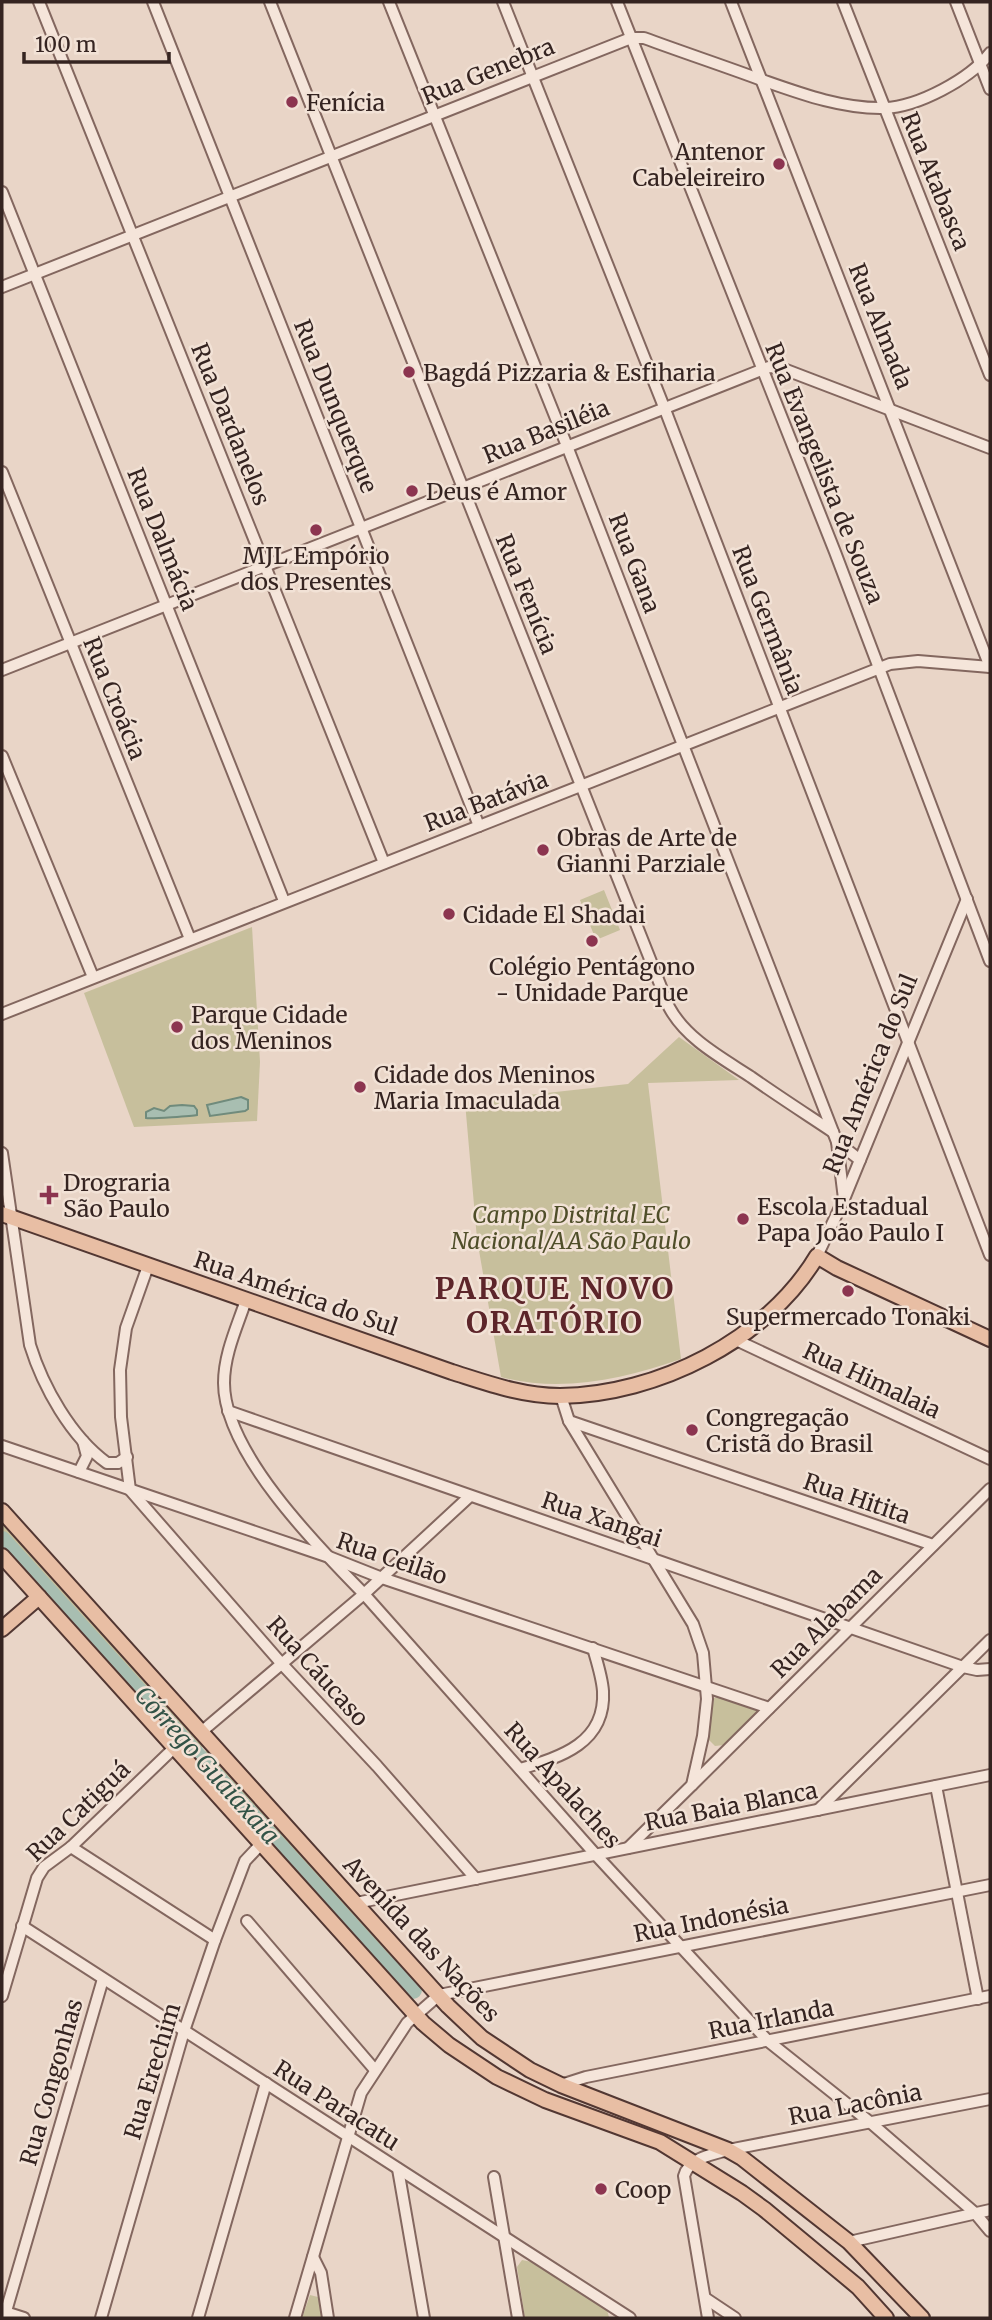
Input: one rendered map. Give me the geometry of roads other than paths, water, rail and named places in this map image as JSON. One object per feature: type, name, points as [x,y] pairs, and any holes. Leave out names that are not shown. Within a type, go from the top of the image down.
[{"type":"main road","name":"Rua América do Sul","points":[[6,1216],[502,1388],[561,1396],[614,1390],[685,1369],[736,1340],[783,1299],[809,1270],[817,1256]]},
{"type":"main road","points":[[817,1256],[837,1268],[990,1339]]},
{"type":"main road","points":[[809,1270],[837,1268]]},
{"type":"main road","name":"Avenida das Nações","points":[[2,1511],[439,1996],[482,2038],[517,2063],[561,2085],[728,2150],[849,2242],[922,2318]]},
{"type":"main road","points":[[2,1556],[415,2015],[449,2045],[497,2077],[530,2094],[660,2142],[693,2162],[764,2209],[858,2287],[886,2318]]},
{"type":"main road","points":[[2,1629],[39,1597]]},
{"type":"main road","points":[[474,2062],[471,2045],[482,2038]]},
{"type":"street","name":"Rua Dardanelos","points":[[39,2],[384,863]]},
{"type":"street","name":"Rua Dunquerque","points":[[153,2],[479,826]]},
{"type":"street","name":"Rua Fenícia","points":[[270,2],[662,992],[675,1018],[686,1031],[835,1137]]},
{"type":"street","name":"Rua Gana","points":[[389,2],[567,446],[835,1137],[844,1199]]},
{"type":"street","name":"Rua Germânia","points":[[503,2],[664,407],[990,1255]]},
{"type":"street","name":"Rua Evangelista de Souza","points":[[617,2],[880,669],[990,961]]},
{"type":"street","name":"Rua Almada","points":[[730,2],[990,667]]},
{"type":"street","name":"Rua Atabasca","points":[[843,2],[990,375]]},
{"type":"street","points":[[956,2],[990,89]]},
{"type":"street","name":"Rua Genebra","points":[[2,286],[631,38]]},
{"type":"street","points":[[631,38],[644,38],[829,101],[884,108],[905,104],[937,91],[980,65],[990,52]]},
{"type":"street","name":"Rua Dalmácia","points":[[2,191],[284,901]]},
{"type":"street","name":"Rua Basiléia","points":[[2,670],[761,369],[775,366],[781,368],[990,448]]},
{"type":"street","name":"Rua Croácia","points":[[2,472],[190,939]]},
{"type":"street","name":"Rua Batávia","points":[[2,1014],[895,663],[911,661],[990,667]]},
{"type":"street","points":[[2,756],[93,977]]},
{"type":"street","name":"Rua América do Sul","points":[[817,1256],[844,1199],[967,899]]},
{"type":"street","points":[[835,1137],[860,1160]]},
{"type":"street","points":[[2,1153],[6,1216],[30,1345],[37,1367],[56,1404],[83,1441],[107,1463],[118,1463],[127,1457]]},
{"type":"street","points":[[130,1490],[120,1403],[121,1355],[126,1328],[148,1266]]},
{"type":"street","name":"Rua Apalaches","points":[[246,1300],[225,1368],[228,1411],[240,1442],[252,1462],[328,1558],[364,1594],[596,1855],[768,2041],[871,2123],[975,2213],[990,2231]]},
{"type":"street","name":"Rua Himalaia","points":[[736,1340],[990,1459]]},
{"type":"street","points":[[561,1396],[569,1421],[693,1624],[703,1653],[707,1685],[706,1720],[692,1785]]},
{"type":"street","name":"Rua Xangai","points":[[228,1411],[963,1667],[990,1669]]},
{"type":"street","name":"Rua Hitita","points":[[569,1421],[933,1545]]},
{"type":"street","points":[[79,1472],[87,1456],[83,1441]]},
{"type":"street","name":"Rua Ceilão","points":[[2,1446],[769,1708]]},
{"type":"street","name":"Rua Alabama","points":[[628,1848],[990,1489]]},
{"type":"street","name":"Rua Cáucaso","points":[[130,1490],[281,1663],[377,1766],[476,1879]]},
{"type":"street","points":[[200,1733],[364,1594],[470,1496]]},
{"type":"street","points":[[818,1810],[990,1640]]},
{"type":"street","points":[[520,1769],[575,1749],[596,1726],[601,1714],[603,1691],[593,1648]]},
{"type":"street","name":"Rua Catiguá","points":[[2,1996],[38,1874],[71,1847],[175,1747]]},
{"type":"street","name":"Rua Baia Blanca","points":[[356,1903],[990,1776]]},
{"type":"street","points":[[936,1786],[978,1998]]},
{"type":"street","name":"Rua Erechim","points":[[101,2318],[184,2032],[215,1940],[245,1861],[261,1844]]},
{"type":"street","points":[[71,1847],[215,1940]]},
{"type":"street","name":"Rua Indonésia","points":[[439,1996],[990,1885]]},
{"type":"street","points":[[247,1921],[375,2070]]},
{"type":"street","name":"Rua Paracatu","points":[[22,1926],[630,2318]]},
{"type":"street","name":"Rua Congonhas","points":[[4,2314],[103,1979]]},
{"type":"street","points":[[295,2318],[361,2093],[415,2015],[439,1996]]},
{"type":"street","name":"Rua Irlanda","points":[[561,2085],[586,2077],[990,1996]]},
{"type":"street","points":[[198,2318],[266,2083]]},
{"type":"street","name":"Rua Lacônia","points":[[693,2162],[728,2150],[990,2099]]},
{"type":"street","points":[[693,2162],[684,2176],[708,2318]]},
{"type":"street","points":[[398,2169],[424,2318]]},
{"type":"street","points":[[494,2177],[518,2318]]},
{"type":"street","points":[[849,2242],[990,2210]]},
{"type":"street","points":[[313,2257],[321,2273],[328,2318]]},
{"type":"street","points":[[705,2298],[735,2318]]},
{"type":"street","points":[[4,2314],[24,2318]]},
{"type":"waterway","name":"Córrego Guaiaxaia","points":[[2,1540],[382,1960],[413,1990]]},
{"type":"place","name":"Fenícia","points":[[292,102]]},
{"type":"place","name":"Antenor Cabeleireiro","points":[[779,164]]},
{"type":"place","name":"Bagdá Pizzaria & Esfiharia","points":[[409,372]]},
{"type":"place","name":"Deus é Amor","points":[[412,491]]},
{"type":"place","name":"MJL Empório dos Presentes","points":[[316,530]]},
{"type":"place","name":"Obras de Arte de Gianni Parziale","points":[[543,850]]},
{"type":"place","name":"Cidade El Shadai","points":[[449,914]]},
{"type":"place","name":"Colégio Pentágono - Unidade Parque","points":[[592,941]]},
{"type":"place","name":"Parque Cidade dos Meninos","points":[[177,1027]]},
{"type":"place","name":"Cidade dos Meninos Maria Imaculada","points":[[360,1087]]},
{"type":"place","name":"Drograria São Paulo","points":[[49,1195]]},
{"type":"place","name":"Escola Estadual Papa João Paulo I","points":[[743,1219]]},
{"type":"place","name":"Supermercado Tonaki","points":[[848,1291]]},
{"type":"place","name":"Congregação Cristã do Brasil","points":[[692,1430]]},
{"type":"place","name":"Coop","points":[[601,2189]]},
{"type":"district","name":"PARQUE NOVO ORATÓRIO","points":[[555,1305]]},
{"type":"park label","name":"Campo Distrital EC Nacional/AA São Paulo","points":[[571,1227]]}]
